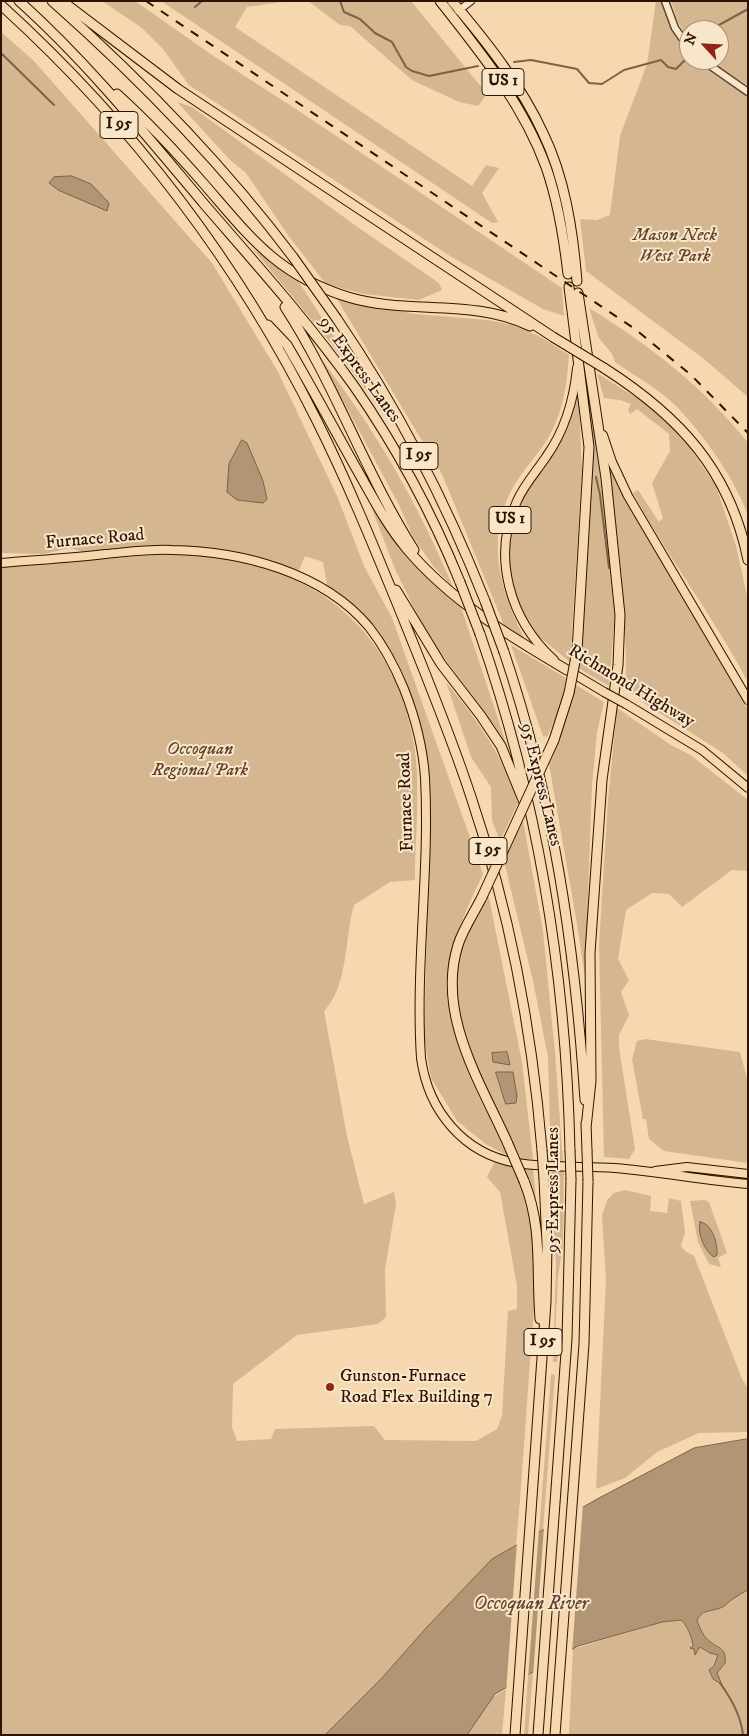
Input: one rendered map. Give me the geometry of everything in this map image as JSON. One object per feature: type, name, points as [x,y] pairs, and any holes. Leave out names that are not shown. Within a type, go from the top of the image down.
[{"type":"highway","name":"95 Express Lanes","points":[[19,1],[50,28],[87,68],[266,276],[327,350],[376,420],[419,493],[460,582],[480,634],[516,748],[539,844],[555,946],[569,1090],[571,1180],[568,1312],[541,1700],[536,1735]]},
{"type":"highway","name":"I 95","points":[[52,1],[125,69],[187,132],[243,195],[293,257],[337,319],[385,395],[423,463],[457,534],[504,652],[534,753],[558,861],[574,974],[586,1128],[588,1181],[586,1301],[557,1735]]},
{"type":"highway","points":[[62,1],[178,89],[553,337],[649,398],[673,420],[694,444],[712,470],[729,501],[740,528],[748,560]]},
{"type":"highway","name":"US 1","points":[[440,1],[456,13],[504,68],[543,132],[560,178],[574,250],[577,281]]},
{"type":"highway","name":"US 1","points":[[452,1],[456,13],[510,94],[538,148],[549,176],[557,207],[568,274]]},
{"type":"highway","name":"I 95","points":[[1,5],[57,58],[132,140],[205,233],[259,316],[289,367],[333,454],[382,566],[450,737],[490,858],[519,981],[532,1062],[542,1150],[546,1253],[542,1355],[532,1506],[516,1719],[513,1735]]},
{"type":"highway","points":[[87,68],[158,134],[253,241],[293,272],[323,288],[357,300],[392,306],[490,312],[523,322],[553,337]]},
{"type":"highway","points":[[266,276],[305,339],[406,537],[427,568],[446,588]]},
{"type":"highway","name":"Richmond Highway","points":[[569,288],[577,364]]},
{"type":"highway","points":[[578,293],[596,412],[618,588],[620,632],[618,665],[602,780],[593,907],[589,976],[591,1080],[586,1128]]},
{"type":"highway","points":[[259,316],[287,345],[388,524],[417,560],[446,588],[510,637],[567,670]]},
{"type":"highway","points":[[542,1355],[538,1232],[533,1205],[462,1041],[453,1004],[452,979],[459,943],[554,740],[569,693],[576,651],[589,457],[585,409],[577,364]]},
{"type":"highway","points":[[382,566],[428,644],[501,746],[539,844]]},
{"type":"main road","name":"Richmond Highway","points":[[577,364],[573,393],[563,425],[552,448],[517,501],[508,528],[505,548],[509,589],[521,621],[542,648],[567,670],[702,750],[748,788]]},
{"type":"main road","points":[[596,412],[606,447],[624,489],[748,700]]},
{"type":"main road","name":"Furnace Road","points":[[1,563],[156,550],[213,553],[250,561],[303,578],[324,589],[354,611],[378,639],[399,678],[414,716],[423,756],[425,800],[420,1044],[422,1068],[432,1098],[452,1130],[485,1152],[505,1160],[528,1164],[652,1172],[685,1178],[748,1184]]},
{"type":"main road","name":"Furnace Road","points":[[652,1172],[668,1168],[687,1168],[748,1174]]},
{"type":"street","points":[[456,13],[471,1]]},
{"type":"street","points":[[665,1],[674,28],[679,35]]},
{"type":"street","points":[[716,70],[748,92]]},
{"type":"green space","points":[[102,1],[135,1],[212,55],[302,113],[562,288],[564,316],[543,309],[450,256],[189,85],[163,49],[142,28]]},
{"type":"green space","points":[[161,1],[289,1],[247,7],[235,27],[472,186],[486,165],[499,168],[482,193],[498,222],[492,223]]},
{"type":"green space","points":[[308,1],[411,1],[487,94],[478,106],[459,102],[412,80],[350,26],[340,25]]},
{"type":"green space","name":"Mason Neck West Park","points":[[656,1],[661,1],[670,24],[679,38],[679,70],[708,70],[748,96],[748,397],[704,359],[586,271],[580,219],[597,220],[610,215],[620,136],[647,64]]},
{"type":"green space","points":[[671,1],[748,1],[748,86],[723,70],[729,70],[729,20],[679,20],[679,24]]},
{"type":"green space","points":[[1,32],[33,60],[212,263],[277,370],[337,496],[364,566],[392,618],[483,874],[461,923],[449,962],[447,995],[451,1018],[467,1066],[507,1155],[487,1145],[457,1121],[431,1078],[424,1038],[429,857],[424,740],[397,661],[360,611],[327,585],[323,562],[305,556],[299,570],[217,550],[170,545],[83,552],[70,548],[44,554],[1,553]]},
{"type":"green space","points":[[177,102],[192,107],[359,228],[439,283],[442,290],[419,300],[364,294],[326,284],[290,238],[246,173],[229,159]]},
{"type":"green space","points":[[253,249],[295,276],[386,418],[339,353]]},
{"type":"green space","points":[[573,290],[598,452],[612,575],[615,614],[609,686],[578,668],[592,468]]},
{"type":"green space","points":[[337,299],[415,314],[488,320],[512,325],[539,336],[569,355],[564,395],[555,424],[547,440],[512,489],[499,527],[499,566],[503,585],[509,604],[526,641],[506,630],[442,474]]},
{"type":"green space","points":[[589,308],[633,337],[674,368],[713,404],[748,443],[748,516],[736,488],[718,458],[687,418],[663,394],[615,362],[612,354],[599,338]]},
{"type":"green space","points":[[320,358],[359,412],[394,468],[440,556],[453,587],[434,567],[413,537],[399,505]]},
{"type":"green space","points":[[597,373],[643,402],[669,425],[689,447],[716,486],[736,546],[748,600],[748,682],[721,634],[661,541],[633,493],[638,490],[659,522],[663,518],[652,483],[670,451],[669,434],[637,409],[630,414],[628,410],[631,404],[620,400],[604,398]]},
{"type":"green space","points":[[578,383],[582,469],[570,662],[538,636],[521,610],[511,578],[509,541],[518,505],[552,454]]},
{"type":"green space","points":[[604,447],[615,479],[628,503],[748,710],[748,776],[723,753],[647,705],[626,688],[621,568]]},
{"type":"green space","points":[[370,504],[395,541],[461,607],[514,767],[486,714],[427,635],[395,569]]},
{"type":"green space","name":"Occoquan Regional Park","points":[[170,554],[215,557],[258,566],[296,581],[331,601],[360,627],[384,660],[402,699],[414,744],[416,761],[415,880],[390,882],[354,905],[342,975],[332,1000],[324,1011],[347,1136],[364,1204],[394,1192],[396,1204],[385,1269],[386,1317],[378,1324],[297,1335],[233,1384],[232,1427],[237,1441],[271,1439],[275,1429],[374,1426],[385,1440],[476,1441],[497,1429],[502,1416],[508,1311],[517,1309],[517,1286],[500,1192],[487,1177],[494,1163],[513,1167],[523,1193],[530,1221],[534,1248],[535,1277],[516,1545],[492,1559],[427,1627],[381,1679],[325,1735],[1,1735],[1,565]]},
{"type":"green space","points":[[511,645],[566,678],[561,706],[547,737],[543,736]]},
{"type":"green space","points":[[446,682],[468,709],[497,754],[518,803],[500,841],[492,820],[491,787],[471,757]]},
{"type":"green space","points":[[576,685],[604,702],[597,732],[592,785],[585,977],[549,764]]},
{"type":"green space","points":[[617,708],[671,745],[692,756],[748,800],[748,871],[732,870],[682,907],[669,894],[652,893],[626,910],[618,959],[629,980],[621,992],[629,1015],[619,1035],[619,1048],[635,1149],[629,1159],[604,1157],[599,944],[608,800]]},
{"type":"green space","points":[[522,815],[543,931],[563,1162],[551,1161],[548,1057],[533,981],[504,861]]},
{"type":"green space","points":[[488,893],[522,1062],[533,1159],[521,1159],[485,1085],[464,1030],[458,1002],[456,976],[460,952]]},
{"type":"green space","points":[[645,1039],[740,1052],[748,1082],[748,1163],[664,1151],[649,1139],[646,1119],[643,1119],[632,1059],[637,1041]]},
{"type":"green space","points":[[533,1168],[536,1199],[524,1169]]},
{"type":"green space","points":[[551,1169],[564,1169],[563,1244],[558,1277],[555,1339],[560,1340],[557,1362],[553,1362],[556,1265]]},
{"type":"green space","points":[[625,1190],[651,1196],[650,1211],[667,1213],[669,1198],[681,1201],[685,1232],[681,1246],[685,1251],[694,1256],[742,1379],[748,1388],[748,1432],[699,1433],[657,1452],[625,1478],[596,1489],[606,1279],[602,1216],[607,1200],[614,1193]]},
{"type":"green space","points":[[704,1200],[709,1202],[727,1253],[718,1258],[721,1267],[709,1264],[698,1242],[690,1201]]},
{"type":"green space","points":[[551,1375],[555,1376],[543,1530],[539,1532]]},
{"type":"green space","points":[[748,1590],[748,1735],[569,1735],[573,1649],[662,1622],[681,1620],[693,1640],[691,1648],[694,1648],[695,1652],[700,1647],[718,1655],[714,1666],[709,1671],[713,1680],[721,1685],[717,1673],[725,1663],[718,1645],[706,1638],[700,1631],[698,1617],[713,1608],[723,1607],[736,1596]]},
{"type":"green space","points":[[533,1673],[528,1735],[524,1735],[528,1676]]},
{"type":"green space","points":[[506,1689],[502,1735],[467,1735],[489,1700]]},
{"type":"water","points":[[72,176],[91,184],[109,203],[107,211],[58,190],[49,183],[54,177]]},
{"type":"water","points":[[242,440],[247,443],[263,481],[267,499],[263,503],[237,500],[227,492],[229,464]]},
{"type":"water","points":[[507,1052],[510,1065],[493,1062],[492,1053]]},
{"type":"water","points":[[496,1072],[513,1072],[517,1096],[516,1103],[506,1104]]},
{"type":"water","points":[[700,1222],[708,1226],[715,1240],[717,1255],[714,1257],[702,1242]]},
{"type":"water","name":"Occoquan River","points":[[748,1439],[748,1590],[721,1608],[702,1614],[697,1621],[705,1637],[723,1651],[725,1663],[717,1673],[722,1685],[713,1679],[709,1670],[714,1666],[718,1655],[700,1647],[695,1655],[694,1649],[690,1648],[693,1646],[691,1636],[681,1620],[662,1622],[578,1646],[495,1694],[467,1735],[325,1735],[381,1679],[427,1627],[492,1559],[599,1498],[694,1448]]},
{"type":"pier","points":[[583,1504],[572,1653],[533,1676],[544,1527]]},
{"type":"pier","points":[[539,1529],[528,1679],[506,1692],[517,1542]]},
{"type":"waterway","points":[[195,7],[202,1]]},
{"type":"waterway","points":[[340,1],[344,12],[360,19],[375,33],[392,42],[406,67],[412,71],[429,76],[478,66]]},
{"type":"waterway","points":[[728,20],[748,9]]},
{"type":"waterway","points":[[1,53],[54,105]]},
{"type":"waterway","points":[[514,62],[531,60],[577,69],[589,83],[602,84],[624,70],[661,60],[668,67],[676,69],[679,66]]},
{"type":"waterway","points":[[596,477],[609,568]]},
{"type":"waterway","points":[[720,1683],[735,1708],[743,1735]]},
{"type":"railway","points":[[146,1],[635,329],[691,375],[748,433]]},
{"type":"place","name":"Gunston-Furnace Road Flex Building 7","points":[[330,1387]]}]
